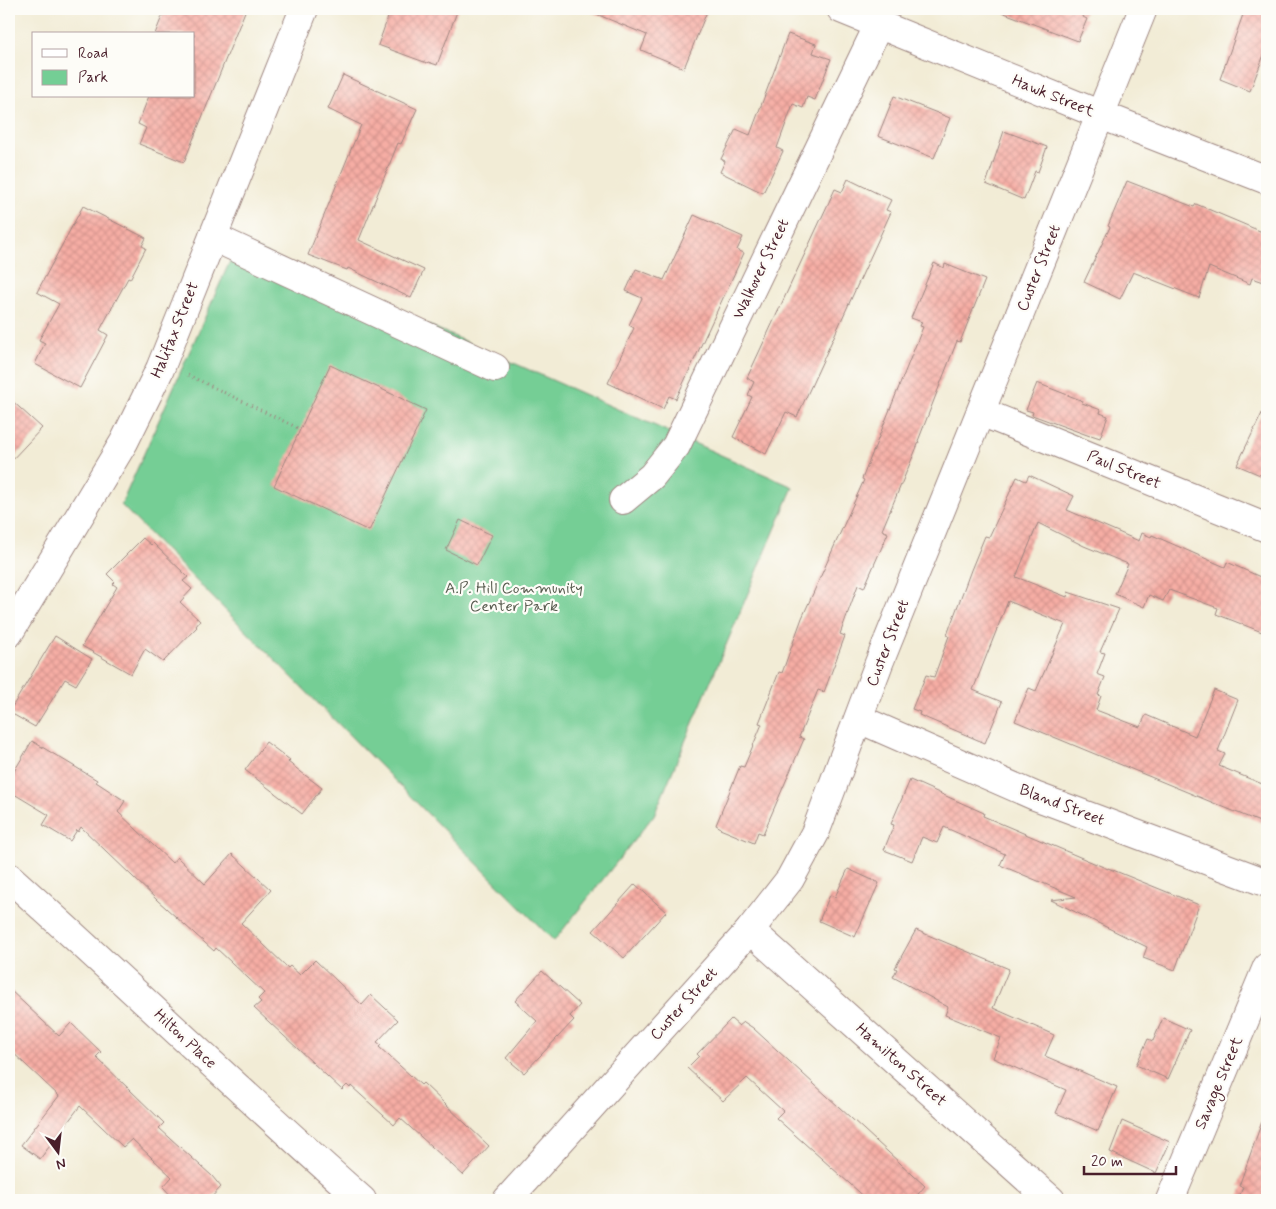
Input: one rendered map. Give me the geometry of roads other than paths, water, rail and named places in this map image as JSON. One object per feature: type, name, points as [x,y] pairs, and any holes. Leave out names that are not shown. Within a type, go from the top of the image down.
[{"type":"street","name":"Halifax Street","points":[[9,633],[124,442],[162,363],[304,9]]},
{"type":"street","name":"Hawk Street","points":[[841,9],[1101,115],[1267,180]]},
{"type":"street","name":"Custer Street","points":[[507,1200],[750,930],[790,879],[816,832],[880,663],[1143,9]]},
{"type":"street","name":"Walkover Street","points":[[623,500],[652,476],[676,446],[879,24]]},
{"type":"street","points":[[213,238],[495,368]]},
{"type":"street","name":"Paul Street","points":[[981,412],[1267,528]]},
{"type":"street","name":"Bland Street","points":[[859,719],[1035,796],[1267,883]]},
{"type":"street","name":"Hilton Place","points":[[9,876],[272,1120],[362,1200]]},
{"type":"street","name":"Hamilton Street","points":[[750,930],[1051,1200]]},
{"type":"street","name":"Savage Street","points":[[1170,1200],[1267,967]]},
{"type":"park label","name":"A.P. Hill Community Center Park","points":[[514,597]]}]
